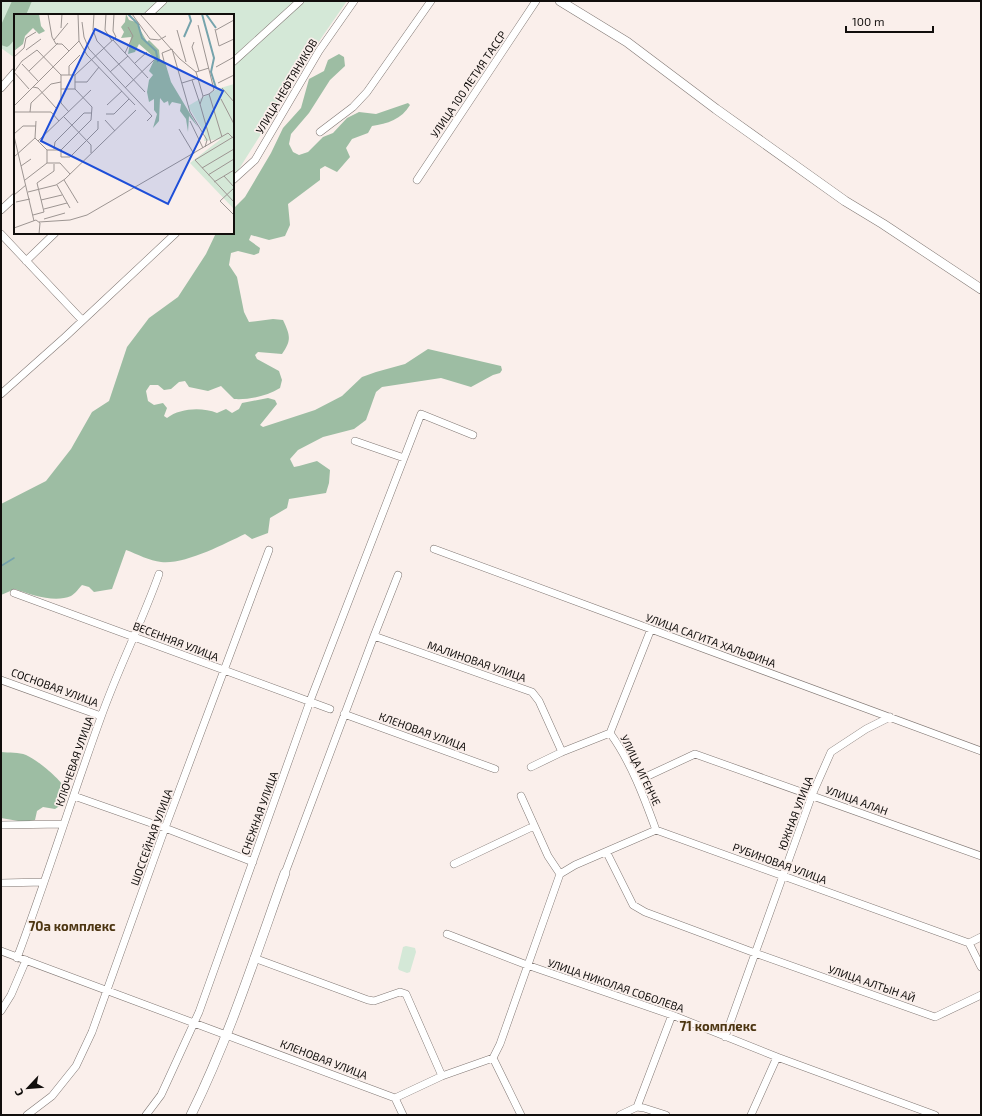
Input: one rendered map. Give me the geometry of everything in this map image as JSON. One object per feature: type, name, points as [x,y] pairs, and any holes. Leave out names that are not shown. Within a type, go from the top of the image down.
[{"type":"street","points":[[149,14],[163,1]]},
{"type":"street","points":[[234,61],[300,1]]},
{"type":"street","name":"УЛИЦА НЕФТЯНИКОВ","points":[[234,179],[255,160],[319,51],[354,1]]},
{"type":"street","points":[[320,132],[353,107],[367,92],[431,1]]},
{"type":"street","name":"УЛИЦА 100 ЛЕТИЯ ТАССР","points":[[418,180],[536,1]]},
{"type":"street","points":[[560,1],[626,42],[716,109],[845,201],[883,224],[981,290]]},
{"type":"street","points":[[1,88],[14,73]]},
{"type":"street","points":[[1,210],[14,198]]},
{"type":"street","points":[[1,234],[82,320]]},
{"type":"street","points":[[26,261],[54,234]]},
{"type":"street","points":[[1,394],[65,337],[175,234]]},
{"type":"street","name":"СНЕЖНАЯ УЛИЦА","points":[[146,1115],[158,1100],[194,1022],[310,701],[421,414],[473,435]]},
{"type":"street","points":[[355,441],[404,458]]},
{"type":"street","name":"УЛИЦА САГИТА ХАЛЬФИНА","points":[[434,549],[981,751]]},
{"type":"street","name":"ШОССЕЙНАЯ УЛИЦА","points":[[27,1115],[52,1096],[76,1066],[92,1032],[165,828],[269,550]]},
{"type":"street","name":"КЛЮЧЕВАЯ УЛИЦА","points":[[14,957],[44,882],[101,716],[159,574]]},
{"type":"street","points":[[191,1115],[206,1085],[227,1034],[344,714],[398,575]]},
{"type":"street","name":"ВЕСЕННЯЯ УЛИЦА","points":[[14,593],[330,709]]},
{"type":"street","name":"УЛИЦА ИГЕНЧЕ","points":[[651,629],[610,733],[619,745],[637,781],[656,830]]},
{"type":"street","name":"МАЛИНОВАЯ УЛИЦА","points":[[374,636],[532,692],[539,701],[562,752]]},
{"type":"street","name":"СОСНОВАЯ УЛИЦА","points":[[1,680],[101,716]]},
{"type":"street","name":"КЛЕНОВАЯ УЛИЦА","points":[[344,714],[495,769]]},
{"type":"street","name":"ЮЖНАЯ УЛИЦА","points":[[725,1037],[812,795],[831,752],[866,729],[890,718]]},
{"type":"street","points":[[531,767],[562,752],[610,733]]},
{"type":"street","name":"УЛИЦА АЛАН","points":[[637,781],[695,754],[981,856]]},
{"type":"street","points":[[74,796],[165,828],[253,862]]},
{"type":"street","points":[[521,796],[548,856],[560,874]]},
{"type":"street","points":[[1,825],[63,824]]},
{"type":"street","points":[[454,864],[534,826]]},
{"type":"street","points":[[403,1115],[395,1098],[442,1076],[493,1058],[500,1044],[560,874],[576,865],[607,853],[656,830]]},
{"type":"street","name":"РУБИНОВАЯ УЛИЦА","points":[[656,830],[968,943]]},
{"type":"street","name":"УЛИЦА АЛТЫН АЙ","points":[[607,853],[633,905],[645,912],[755,953],[936,1017],[981,995]]},
{"type":"street","points":[[1,883],[44,882]]},
{"type":"street","name":"УЛИЦА НИКОЛАЯ СОБОЛЕВА","points":[[447,934],[527,965],[672,1015],[777,1057],[935,1115]]},
{"type":"street","points":[[981,937],[968,943],[981,968]]},
{"type":"street","name":"КЛЕНОВАЯ УЛИЦА","points":[[1,951],[227,1034],[395,1098]]},
{"type":"street","points":[[254,958],[368,1000],[374,1000],[400,992],[406,994],[442,1076]]},
{"type":"street","points":[[1,1011],[11,996],[26,960]]},
{"type":"street","points":[[637,1107],[672,1015]]},
{"type":"street","points":[[751,1115],[777,1057]]},
{"type":"street","points":[[493,1058],[521,1115]]},
{"type":"street","points":[[620,1115],[637,1107],[666,1115]]},
{"type":"green space","points":[[1,1],[347,1],[322,37],[239,169],[234,180],[234,14],[14,14],[14,57],[1,48]]},
{"type":"green space","points":[[12,1],[32,1],[26,14],[14,14],[14,39],[7,47],[1,45],[1,25]]},
{"type":"green space","points":[[339,54],[344,57],[345,66],[330,80],[309,113],[291,134],[289,144],[293,152],[299,155],[308,152],[323,137],[333,133],[347,118],[359,112],[376,114],[408,103],[410,105],[403,114],[394,120],[372,126],[368,133],[352,139],[346,148],[350,157],[337,172],[325,166],[320,169],[320,180],[288,204],[290,225],[285,236],[269,240],[251,235],[249,240],[260,248],[259,253],[254,255],[238,251],[231,253],[229,265],[237,277],[244,312],[249,322],[273,319],[283,320],[287,330],[289,341],[282,354],[258,352],[255,355],[257,359],[279,371],[282,380],[280,388],[258,397],[234,399],[221,386],[208,391],[189,387],[185,381],[179,382],[171,389],[164,390],[158,385],[150,385],[146,391],[148,401],[154,405],[163,403],[167,408],[164,416],[167,418],[178,412],[198,409],[217,413],[226,409],[232,413],[239,409],[242,403],[268,398],[275,400],[277,404],[260,425],[263,427],[315,410],[342,396],[362,377],[405,364],[428,349],[501,366],[502,370],[500,373],[493,375],[471,387],[441,378],[382,387],[376,392],[366,420],[354,429],[323,437],[298,450],[290,459],[294,467],[317,461],[330,470],[329,483],[326,493],[289,499],[287,508],[270,518],[268,533],[252,539],[245,534],[204,553],[170,562],[152,560],[126,550],[112,589],[94,592],[89,587],[82,585],[71,596],[58,599],[36,596],[15,589],[1,595],[1,504],[46,481],[71,449],[92,412],[109,401],[127,347],[149,318],[178,297],[206,254],[216,234],[234,234],[234,208],[245,197],[271,153],[283,128],[301,108],[309,79],[324,71],[328,60]]},
{"type":"green space","points":[[1,752],[26,755],[48,770],[66,790],[61,805],[55,809],[43,807],[37,811],[35,820],[24,822],[1,818]]},
{"type":"green space","points":[[406,946],[415,948],[416,952],[410,972],[407,973],[399,970],[398,968],[403,947]]},
{"type":"waterway","points":[[1,566],[14,558]]},
{"type":"district","name":"70а комплекс","points":[[72,926]]},
{"type":"district","name":"71 комплекс","points":[[718,1026]]}]
